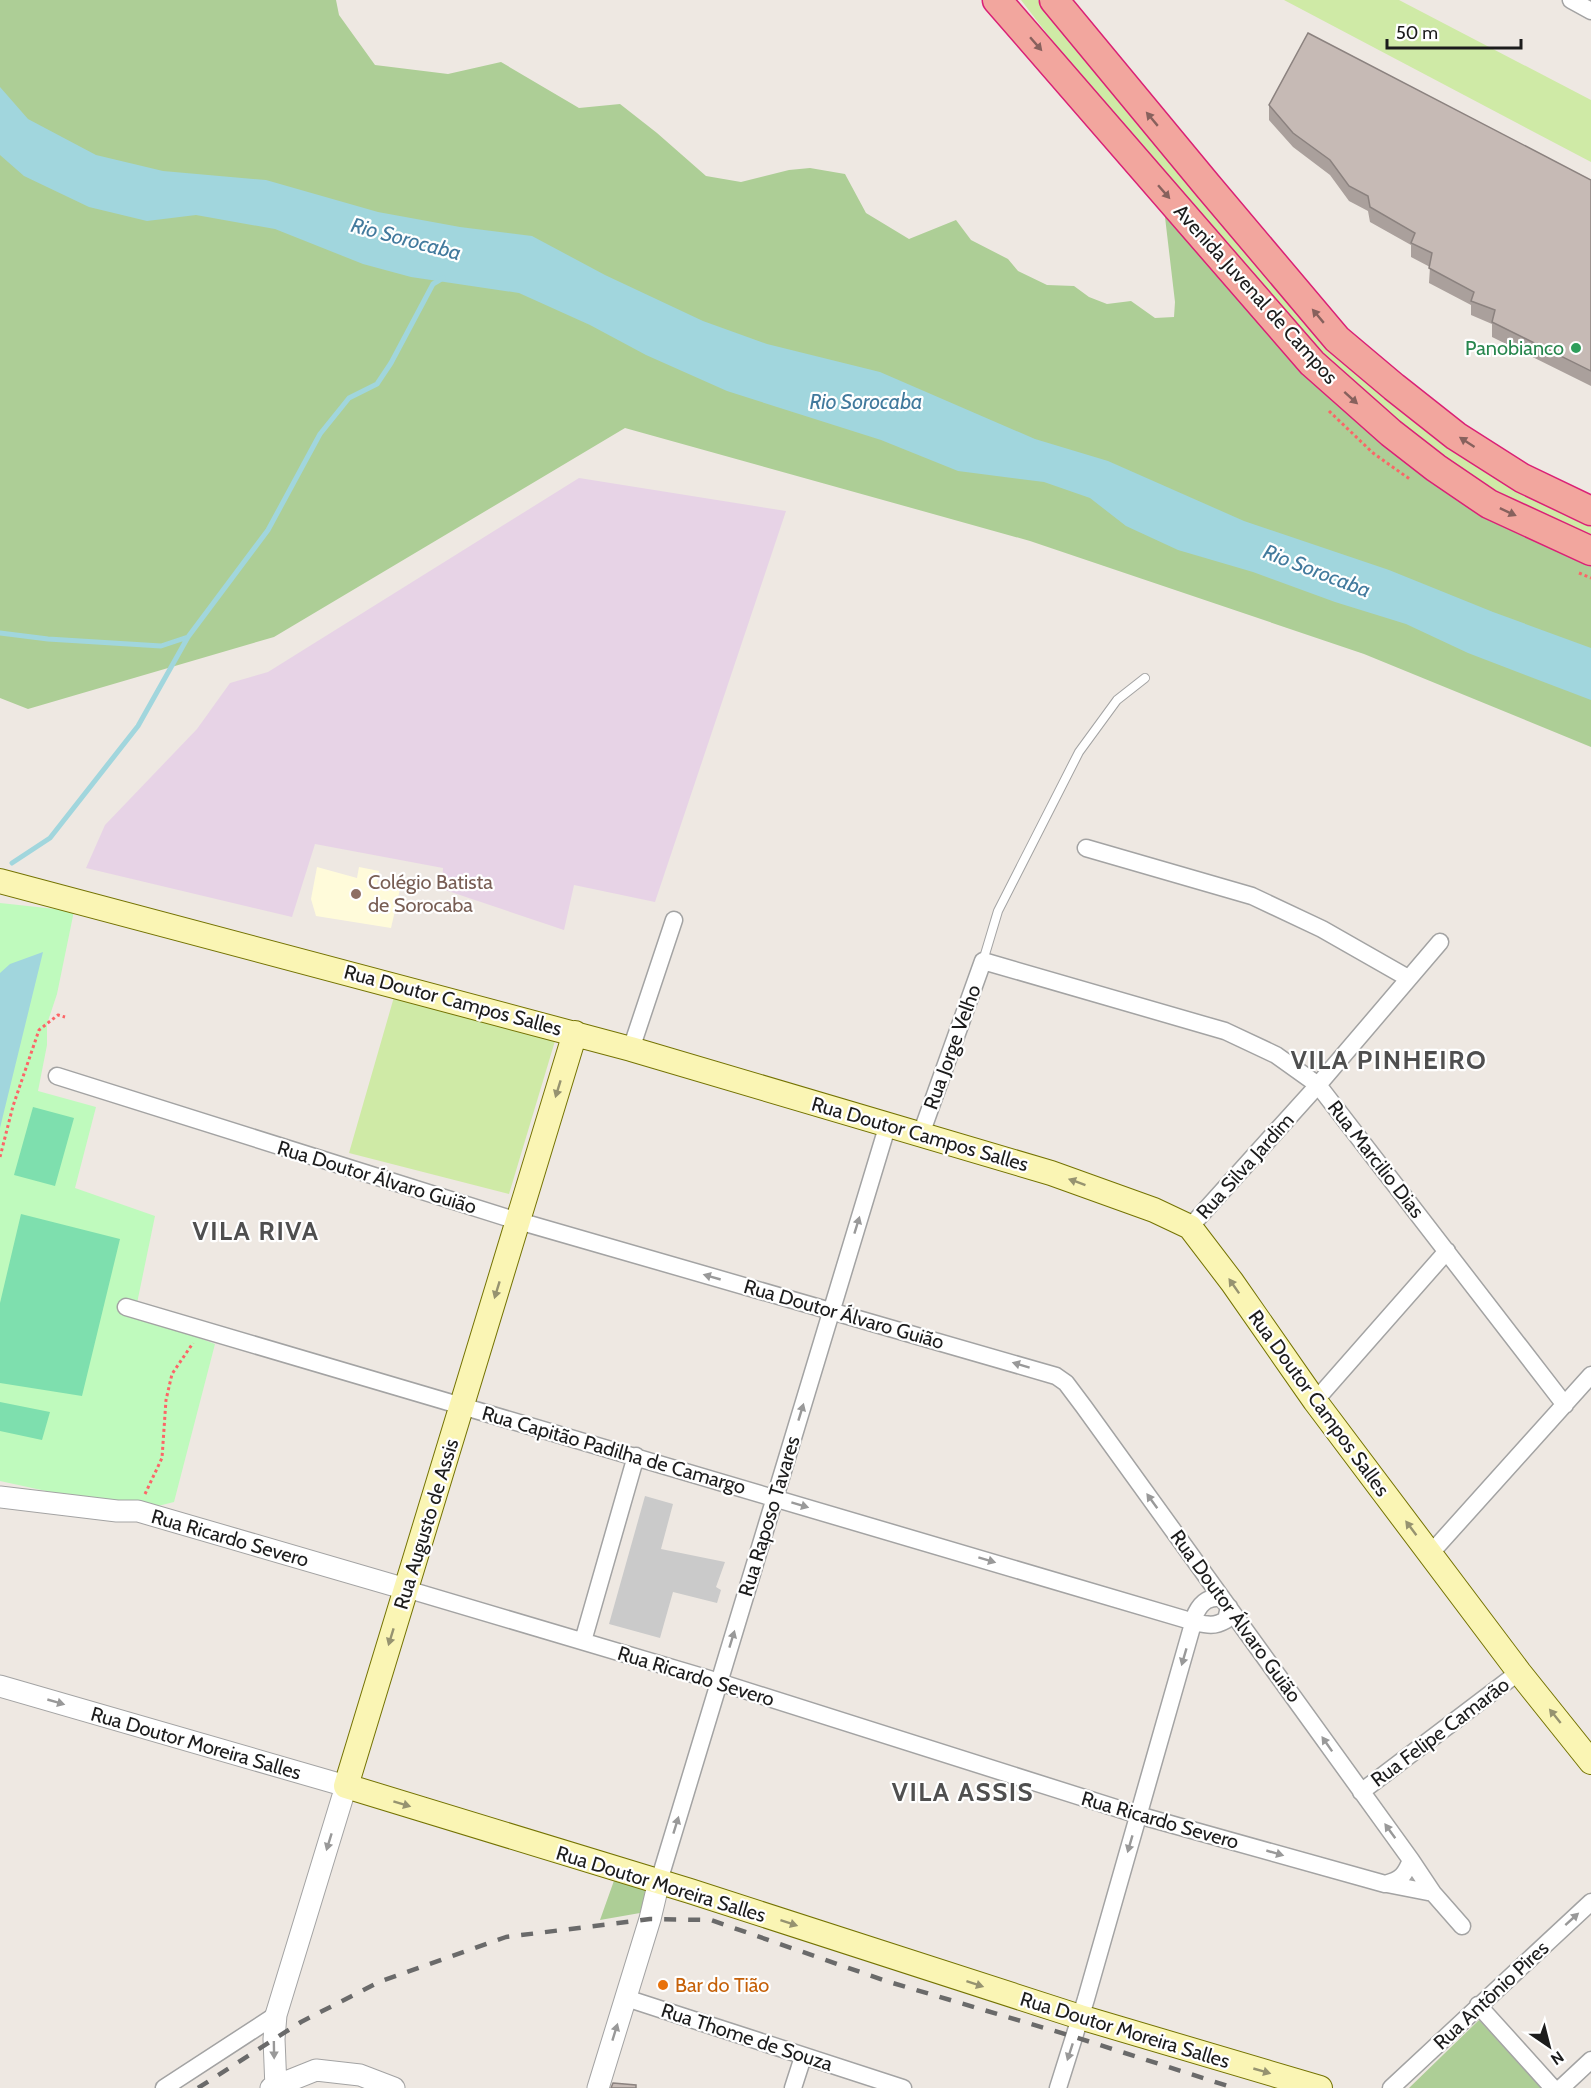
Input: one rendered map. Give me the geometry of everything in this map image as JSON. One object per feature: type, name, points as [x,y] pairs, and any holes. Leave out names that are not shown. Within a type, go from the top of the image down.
[{"type":"highway","name":"Avenida Juvenal de Campos","points":[[997,0],[1312,363],[1391,433],[1489,504],[1591,551]]},
{"type":"highway","name":"Avenida Juvenal de Campos","points":[[1054,0],[1337,339],[1456,436],[1522,478],[1591,511]]},
{"type":"main road","name":"Rua Doutor Campos Salles","points":[[0,881],[631,1048],[1051,1173],[1154,1210],[1190,1227],[1232,1282],[1315,1401],[1518,1672],[1588,1753]]},
{"type":"main road","name":"Rua Augusto de Assis","points":[[346,1786],[575,1033]]},
{"type":"main road","name":"Rua Doutor Moreira Salles","points":[[346,1786],[659,1881],[1080,2017],[1320,2088]]},
{"type":"street","points":[[1571,0],[1591,11]]},
{"type":"street","points":[[1086,848],[1252,896],[1322,929],[1408,978]]},
{"type":"street","points":[[631,1048],[674,920]]},
{"type":"street","name":"Rua Silva Jardim","points":[[1190,1227],[1318,1085],[1440,942]]},
{"type":"street","name":"Rua Marcilio Dias","points":[[983,961],[1225,1030],[1276,1055],[1318,1085],[1565,1405]]},
{"type":"street","name":"Rua Jorge Velho","points":[[921,1134],[983,961]]},
{"type":"street","name":"Rua Doutor Álvaro Guião","points":[[57,1076],[518,1221],[1056,1376],[1066,1383],[1226,1603],[1361,1792],[1408,1866],[1462,1926]]},
{"type":"street","name":"Rua Raposo Tavares","points":[[598,2088],[888,1124]]},
{"type":"street","points":[[1315,1401],[1447,1251]]},
{"type":"street","name":"Rua Capitão Padilha de Camargo","points":[[126,1307],[1194,1622],[1209,1626],[1218,1625],[1229,1615],[1226,1603]]},
{"type":"street","points":[[1430,1554],[1591,1375]]},
{"type":"street","points":[[583,1641],[636,1456]]},
{"type":"street","name":"Rua Ricardo Severo","points":[[0,1497],[117,1511],[138,1511],[583,1641],[1138,1815],[1385,1884],[1433,1893]]},
{"type":"street","points":[[1058,2088],[1200,1604],[1214,1597],[1226,1603]]},
{"type":"street","name":"Rua Felipe Camarão","points":[[1361,1792],[1518,1672]]},
{"type":"street","name":"Rua Doutor Moreira Salles","points":[[0,1686],[346,1786]]},
{"type":"street","name":"Rua Augusto de Assis","points":[[275,2087],[276,2015],[346,1786]]},
{"type":"street","points":[[1385,1884],[1399,1881],[1408,1866]]},
{"type":"street","points":[[653,1908],[665,1896],[690,1891]]},
{"type":"street","name":"Rua Antônio Pires","points":[[1391,2088],[1591,1902]]},
{"type":"street","name":"Rua Thome de Souza","points":[[626,1998],[903,2088]]},
{"type":"street","points":[[1478,2006],[1553,2088]]},
{"type":"street","points":[[164,2088],[276,2015]]},
{"type":"street","points":[[793,2088],[803,2056]]},
{"type":"street","points":[[1561,2088],[1591,2060]]},
{"type":"street","points":[[275,2087],[316,2070],[360,2075],[394,2088]]},
{"type":"lane","points":[[983,961],[998,911],[1079,752],[1117,700],[1145,678]]},
{"type":"path","points":[[0,1157],[13,1106],[39,1030],[58,1016],[65,1017]]},
{"type":"path","points":[[138,1511],[162,1458],[166,1400],[172,1374],[202,1330]]},
{"type":"shaded area","points":[[579,478],[786,511],[655,902],[574,885],[564,930],[442,889],[443,868],[315,844],[292,917],[86,868],[105,825],[197,729],[230,683],[268,672]]},
{"type":"shaded area","name":"Colégio Batista de Sorocaba","points":[[317,867],[357,878],[359,867],[379,871],[377,883],[400,889],[391,928],[316,916],[311,899]]},
{"type":"shaded area","points":[[645,1496],[673,1504],[661,1549],[725,1562],[716,1587],[721,1590],[717,1603],[673,1592],[660,1638],[609,1624]]},
{"type":"green space","points":[[0,0],[336,0],[339,15],[375,65],[448,74],[501,62],[579,108],[620,104],[706,176],[741,182],[789,170],[810,168],[845,174],[866,213],[909,239],[956,220],[971,240],[1008,259],[1018,271],[1047,285],[1074,286],[1089,297],[1107,304],[1131,301],[1155,318],[1174,317],[1175,302],[1165,217],[1168,216],[1274,338],[1591,562],[1591,747],[1364,654],[1030,541],[625,428],[274,637],[28,709],[0,698]]},
{"type":"green space","points":[[1021,0],[1038,0],[1305,316],[1591,521],[1591,539],[1482,487],[1419,443],[1331,367],[1061,52]]},
{"type":"green space","points":[[1284,0],[1399,0],[1591,100],[1591,162]]},
{"type":"green space","points":[[0,903],[74,911],[57,994],[47,1024],[47,1045],[38,1091],[96,1107],[75,1188],[155,1216],[135,1313],[215,1344],[174,1502],[138,1511],[0,1481]]},
{"type":"green space","points":[[394,997],[555,1041],[509,1194],[349,1153]]},
{"type":"green space","points":[[33,1107],[74,1118],[55,1186],[14,1175]]},
{"type":"green space","points":[[21,1214],[120,1239],[82,1396],[0,1383],[0,1303]]},
{"type":"green space","points":[[0,1402],[50,1412],[42,1440],[0,1431]]},
{"type":"green space","points":[[616,1875],[649,1890],[640,1913],[600,1920]]},
{"type":"green space","points":[[1479,2020],[1541,2088],[1409,2088]]},
{"type":"water","name":"Rio Sorocaba","points":[[0,87],[28,119],[96,155],[163,171],[266,180],[378,212],[460,227],[532,236],[605,275],[703,321],[767,344],[880,372],[1035,439],[1108,461],[1244,521],[1389,570],[1591,648],[1591,700],[1468,653],[1406,624],[1335,602],[1253,572],[1178,550],[1126,526],[1090,498],[1044,482],[958,471],[881,440],[727,391],[646,355],[590,325],[519,293],[411,277],[363,264],[275,229],[196,215],[147,221],[89,207],[24,176],[0,155]]},
{"type":"water","points":[[43,952],[0,1128],[0,973],[10,964]]},
{"type":"building","points":[[1308,33],[1591,180],[1591,371],[1492,322],[1495,310],[1471,301],[1474,292],[1429,268],[1432,253],[1411,243],[1415,233],[1370,207],[1368,196],[1349,186],[1330,160],[1293,133],[1269,105]]},
{"type":"building","points":[[613,2083],[636,2085],[636,2088],[611,2088]]},
{"type":"waterway","points":[[12,863],[50,838],[138,726],[188,637],[268,530],[320,434],[349,398],[377,384],[391,363],[433,284],[443,278]]},
{"type":"waterway","points":[[0,633],[48,639],[161,646],[188,637]]},
{"type":"railway","points":[[198,2088],[301,2022],[379,1982],[506,1937],[650,1919],[711,1920],[886,1981],[1075,2037],[1234,2088]]},
{"type":"place","name":"Panobianco","points":[[1576,348]]},
{"type":"place","name":"Colégio Batista de Sorocaba","points":[[356,894]]},
{"type":"place","name":"Bar do Tião","points":[[663,1985]]},
{"type":"district","name":"VILA PINHEIRO","points":[[1389,1060]]},
{"type":"district","name":"VILA RIVA","points":[[256,1231]]},
{"type":"district","name":"VILA ASSIS","points":[[963,1792]]}]
